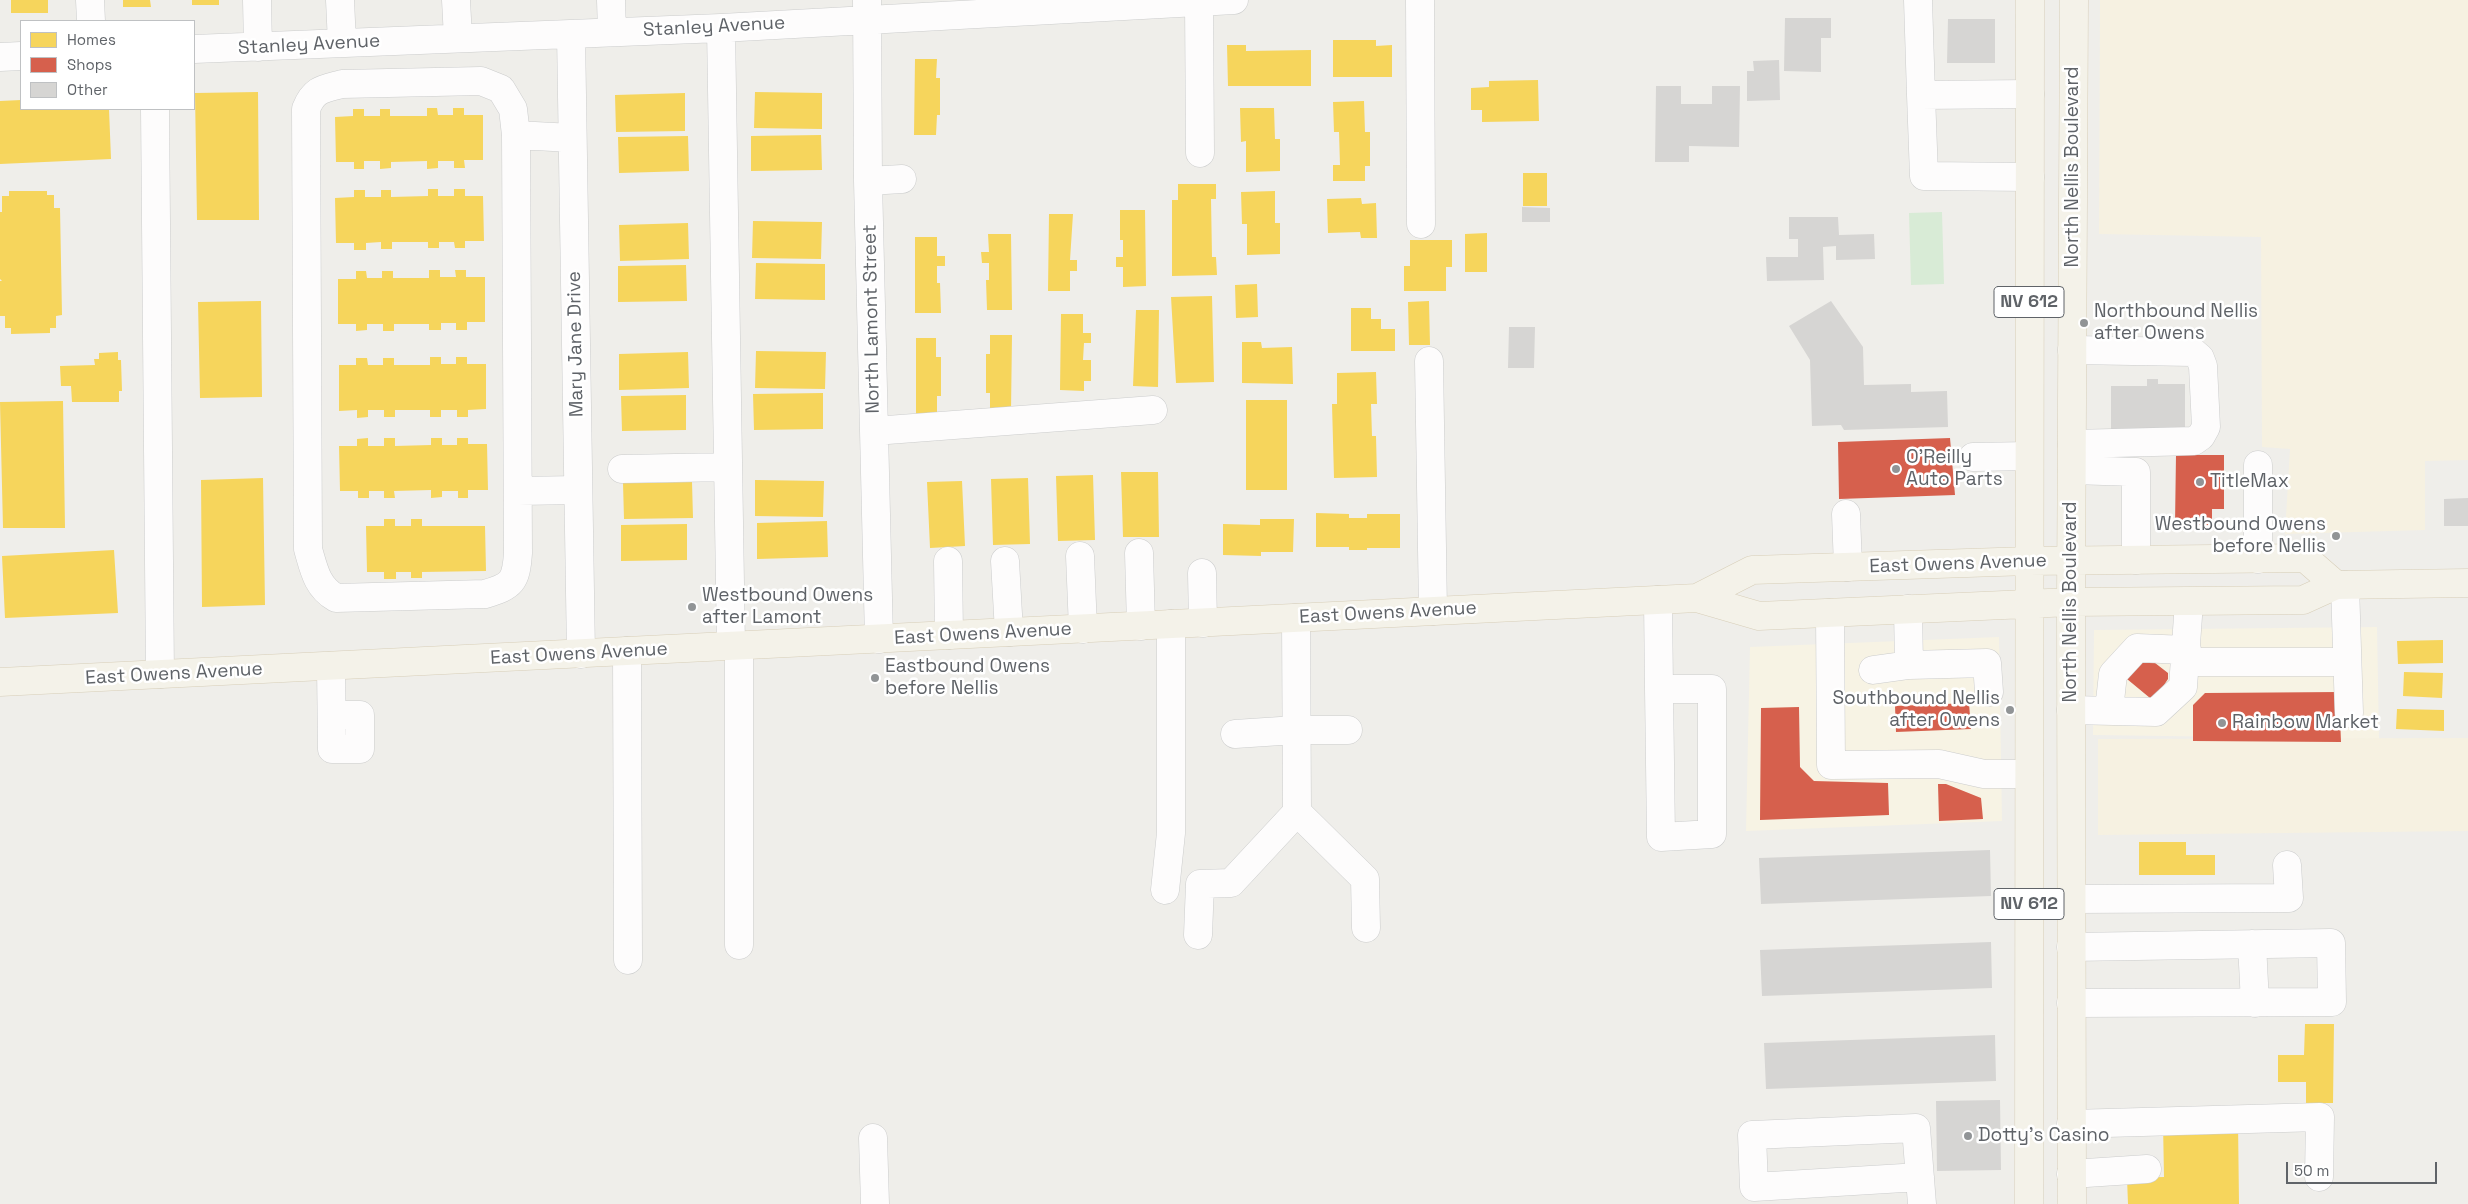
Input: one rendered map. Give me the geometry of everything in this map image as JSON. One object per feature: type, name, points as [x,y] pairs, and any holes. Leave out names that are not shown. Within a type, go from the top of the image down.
[{"type":"main road","name":"NV 612","points":[[2029,1204],[2030,0]]},
{"type":"main road","name":"North Nellis Boulevard","points":[[2072,1204],[2071,560],[2074,0]]},
{"type":"main road","name":"East Owens Avenue","points":[[1697,598],[1752,570],[2071,560],[2304,558],[2340,585]]},
{"type":"main road","name":"East Owens Avenue","points":[[0,682],[1697,598],[1760,616],[2071,602],[2303,600],[2340,585],[2468,583]]},
{"type":"street","points":[[90,0],[91,20]]},
{"type":"street","points":[[257,0],[258,47]]},
{"type":"street","points":[[340,0],[342,43]]},
{"type":"street","points":[[456,0],[458,38]]},
{"type":"street","points":[[611,0],[612,32]]},
{"type":"street","name":"Stanley Avenue","points":[[195,50],[722,28],[867,9],[1234,0]]},
{"type":"street","points":[[1420,0],[1421,224]]},
{"type":"street","points":[[1918,0],[1924,176],[2030,177]]},
{"type":"street","points":[[1200,2],[1200,153]]},
{"type":"street","name":"North Lamont Street","points":[[867,9],[868,181],[879,639]]},
{"type":"street","points":[[722,28],[728,467],[735,646],[739,944]]},
{"type":"street","name":"Mary Jane Drive","points":[[571,34],[581,654]]},
{"type":"street","points":[[0,57],[20,56]]},
{"type":"street","points":[[481,81],[501,89],[513,109],[516,135],[518,492],[516,576],[505,589],[485,594],[336,598],[326,592],[317,580],[308,549],[306,109],[311,97],[324,89],[342,84],[481,81]]},
{"type":"street","points":[[1922,95],[2030,94]]},
{"type":"street","points":[[155,110],[160,674]]},
{"type":"street","points":[[516,135],[572,138]]},
{"type":"street","points":[[868,181],[902,179]]},
{"type":"street","points":[[2072,350],[2193,352],[2200,358],[2203,366],[2206,427],[2201,436],[2194,441],[2072,457]]},
{"type":"street","points":[[1429,361],[1433,611]]},
{"type":"street","points":[[874,431],[1153,410]]},
{"type":"street","points":[[1973,457],[2029,456]]},
{"type":"street","points":[[2072,457],[2136,472],[2136,560]]},
{"type":"street","points":[[2258,465],[2258,559]]},
{"type":"street","points":[[622,469],[728,467]]},
{"type":"street","points":[[518,492],[578,490]]},
{"type":"street","points":[[1846,514],[1848,567]]},
{"type":"street","points":[[1139,553],[1141,626]]},
{"type":"street","points":[[1080,556],[1083,629]]},
{"type":"street","points":[[948,561],[949,635]]},
{"type":"street","points":[[1005,561],[1009,632]]},
{"type":"street","points":[[1202,573],[1203,623]]},
{"type":"street","points":[[2340,585],[2347,662],[2349,713]]},
{"type":"street","points":[[1658,600],[1659,689],[1661,836],[1712,834],[1712,689],[1659,689]]},
{"type":"street","points":[[2071,710],[2156,712],[2183,687],[2190,602]]},
{"type":"street","points":[[1908,609],[1909,665]]},
{"type":"street","points":[[1830,612],[1831,765],[1939,764],[1984,774],[2029,774]]},
{"type":"street","points":[[1198,935],[1200,884],[1231,883],[1297,812],[1296,618]]},
{"type":"street","points":[[1165,890],[1171,833],[1171,624]]},
{"type":"street","points":[[2109,710],[2113,674],[2137,648],[2186,656],[2347,662]]},
{"type":"street","points":[[627,651],[628,960]]},
{"type":"street","points":[[1873,670],[1909,665],[1987,663],[1989,692]]},
{"type":"street","points":[[331,666],[332,716]]},
{"type":"street","points":[[1236,734],[1296,730],[1348,730]]},
{"type":"street","points":[[1297,812],[1365,879],[1366,928]]},
{"type":"street","points":[[2071,899],[2289,898],[2287,865]]},
{"type":"street","points":[[2071,946],[2331,943],[2332,1002],[2071,1003]]},
{"type":"street","points":[[2252,944],[2255,1003]]},
{"type":"street","points":[[2071,1124],[2320,1117],[2319,1177]]},
{"type":"street","points":[[1920,1177],[1754,1195],[1752,1135],[1916,1128],[1920,1177],[1922,1204]]},
{"type":"street","points":[[873,1138],[875,1204]]},
{"type":"street","points":[[2071,1174],[2147,1168]]},
{"type":"shaded area","points":[[2377,627],[2379,739],[2093,735],[2094,630]]},
{"type":"shaded area","points":[[1999,637],[2002,821],[1746,831],[1750,647]]},
{"type":"green space","points":[[1942,212],[1944,284],[1911,285],[1909,213]]},
{"type":"sand","points":[[2100,0],[2468,0],[2468,460],[2425,461],[2425,530],[2285,534],[2290,449],[2262,447],[2261,237],[2099,234]]},
{"type":"sand","points":[[2468,738],[2468,831],[2098,835],[2098,739]]},
{"type":"building: Homes","points":[[11,0],[48,0],[48,13],[11,13]]},
{"type":"building: Homes","points":[[123,0],[150,0],[151,7],[123,7]]},
{"type":"building: Homes","points":[[192,0],[219,0],[219,5],[192,5]]},
{"type":"building: Homes","points":[[1333,40],[1376,40],[1376,46],[1392,45],[1392,77],[1333,77]]},
{"type":"building: Homes","points":[[1227,45],[1246,45],[1246,51],[1311,50],[1311,86],[1228,86]]},
{"type":"building: Homes","points":[[915,59],[937,59],[936,78],[940,78],[940,115],[937,115],[936,135],[914,135]]},
{"type":"building: Homes","points":[[1538,80],[1539,121],[1482,122],[1482,110],[1471,110],[1471,88],[1489,87],[1489,81]]},
{"type":"building: Homes","points":[[258,92],[259,220],[197,220],[195,93]]},
{"type":"building: Homes","points":[[755,92],[822,93],[822,129],[754,128]]},
{"type":"building: Homes","points":[[685,93],[685,131],[616,132],[615,95]]},
{"type":"building: Homes","points":[[20,100],[20,110],[109,110],[111,159],[0,164],[0,101]]},
{"type":"building: Homes","points":[[1364,101],[1365,132],[1370,132],[1370,166],[1365,166],[1365,181],[1333,181],[1333,165],[1340,165],[1339,132],[1334,132],[1333,102]]},
{"type":"building: Homes","points":[[427,108],[437,108],[438,115],[453,115],[453,108],[464,108],[464,115],[483,115],[483,160],[464,160],[465,168],[454,168],[454,161],[438,161],[438,168],[427,169],[427,161],[391,162],[391,168],[380,169],[380,161],[364,161],[364,169],[354,169],[354,162],[336,162],[335,117],[353,116],[353,109],[364,109],[364,116],[380,116],[380,109],[390,109],[390,116],[427,116]]},
{"type":"building: Homes","points":[[1240,108],[1274,108],[1275,139],[1280,139],[1280,171],[1246,172],[1246,141],[1241,142]]},
{"type":"building: Homes","points":[[821,135],[822,170],[751,171],[751,136]]},
{"type":"building: Homes","points":[[688,136],[689,171],[619,173],[618,137]]},
{"type":"building: Homes","points":[[1523,173],[1547,173],[1547,206],[1523,206]]},
{"type":"building: Homes","points":[[1178,184],[1216,184],[1216,199],[1211,199],[1212,257],[1216,257],[1217,275],[1172,276],[1172,200],[1178,200]]},
{"type":"building: Homes","points":[[428,189],[438,189],[438,196],[454,196],[454,189],[465,189],[465,196],[483,196],[484,241],[465,241],[465,248],[455,248],[454,242],[439,242],[439,248],[428,248],[428,242],[392,242],[392,249],[381,249],[381,242],[366,243],[366,250],[354,250],[354,243],[336,243],[335,198],[354,197],[354,190],[365,190],[365,197],[381,197],[381,190],[391,190],[391,197],[428,196]]},
{"type":"building: Homes","points":[[9,191],[47,191],[47,195],[54,195],[54,208],[60,208],[62,315],[56,316],[56,328],[50,328],[50,333],[11,334],[11,328],[5,328],[5,316],[0,316],[0,281],[2,281],[0,279],[0,212],[2,212],[2,196],[9,196]]},
{"type":"building: Homes","points":[[1275,191],[1275,223],[1280,223],[1280,254],[1247,255],[1247,224],[1242,224],[1241,192]]},
{"type":"building: Homes","points":[[1361,198],[1362,204],[1376,203],[1377,238],[1361,238],[1360,232],[1328,233],[1327,199]]},
{"type":"building: Homes","points":[[1120,210],[1145,210],[1146,286],[1123,287],[1123,267],[1116,267],[1116,257],[1123,257],[1123,240],[1120,240]]},
{"type":"building: Homes","points":[[1049,214],[1073,214],[1070,260],[1077,260],[1077,271],[1070,271],[1070,291],[1048,291]]},
{"type":"building: Homes","points":[[753,221],[822,222],[821,259],[752,258]]},
{"type":"building: Homes","points":[[688,223],[689,259],[620,261],[619,225]]},
{"type":"building: Homes","points":[[1487,233],[1487,272],[1465,272],[1465,234]]},
{"type":"building: Homes","points":[[988,234],[1011,234],[1012,310],[987,310],[986,280],[989,280],[989,263],[982,263],[981,252],[989,252]]},
{"type":"building: Homes","points":[[915,237],[937,237],[937,256],[945,256],[945,266],[937,266],[937,283],[940,283],[941,313],[915,313]]},
{"type":"building: Homes","points":[[1410,240],[1452,240],[1452,267],[1446,267],[1446,291],[1404,291],[1404,266],[1410,266]]},
{"type":"building: Homes","points":[[756,263],[825,264],[825,300],[755,299]]},
{"type":"building: Homes","points":[[686,265],[687,301],[618,302],[618,266]]},
{"type":"building: Homes","points":[[429,270],[440,270],[440,277],[456,277],[455,270],[466,270],[466,277],[485,277],[485,322],[467,322],[467,330],[456,330],[456,323],[441,323],[441,330],[429,330],[429,324],[394,324],[394,331],[383,331],[383,324],[367,324],[367,330],[356,331],[356,324],[338,324],[338,279],[356,279],[356,271],[366,271],[367,278],[382,278],[382,271],[393,271],[393,278],[429,278]]},
{"type":"building: Homes","points":[[1257,284],[1258,317],[1236,318],[1235,285]]},
{"type":"building: Homes","points":[[1212,296],[1214,382],[1176,383],[1171,297]]},
{"type":"building: Homes","points":[[261,301],[262,397],[200,398],[198,302]]},
{"type":"building: Homes","points":[[1429,301],[1430,345],[1409,345],[1408,302]]},
{"type":"building: Homes","points":[[1351,308],[1371,308],[1371,319],[1381,319],[1381,329],[1395,329],[1395,351],[1351,351]]},
{"type":"building: Homes","points":[[1136,310],[1159,310],[1158,387],[1133,386]]},
{"type":"building: Homes","points":[[1061,314],[1083,314],[1083,333],[1091,333],[1091,343],[1084,343],[1083,360],[1091,360],[1091,381],[1084,381],[1084,391],[1060,390]]},
{"type":"building: Homes","points":[[990,335],[1012,335],[1011,411],[990,411],[990,393],[986,393],[986,354],[990,354]]},
{"type":"building: Homes","points":[[916,338],[936,338],[936,357],[941,357],[941,396],[937,396],[937,414],[916,414]]},
{"type":"building: Homes","points":[[1242,342],[1261,342],[1262,348],[1292,347],[1293,384],[1242,383]]},
{"type":"building: Homes","points":[[756,351],[826,352],[825,389],[755,388]]},
{"type":"building: Homes","points":[[118,352],[118,360],[121,360],[122,391],[119,391],[119,402],[72,402],[71,386],[61,386],[60,366],[95,365],[94,359],[99,359],[99,353]]},
{"type":"building: Homes","points":[[688,352],[689,388],[619,390],[619,354]]},
{"type":"building: Homes","points":[[430,357],[441,357],[441,364],[456,364],[456,357],[467,357],[467,364],[486,364],[486,409],[468,410],[468,417],[457,417],[457,410],[441,410],[441,417],[430,417],[430,410],[395,410],[395,417],[384,417],[384,410],[368,410],[368,417],[357,418],[357,410],[339,411],[339,365],[356,365],[356,358],[367,358],[368,365],[383,365],[383,358],[394,358],[394,365],[430,365]]},
{"type":"building: Homes","points":[[1376,372],[1377,404],[1371,404],[1372,436],[1376,436],[1377,477],[1334,478],[1332,404],[1337,404],[1337,373]]},
{"type":"building: Homes","points":[[823,393],[823,429],[754,430],[753,394]]},
{"type":"building: Homes","points":[[686,395],[686,430],[622,431],[621,396]]},
{"type":"building: Homes","points":[[1246,400],[1287,400],[1287,490],[1246,490]]},
{"type":"building: Homes","points":[[63,401],[65,528],[3,528],[0,402]]},
{"type":"building: Homes","points":[[368,438],[368,446],[384,446],[384,438],[395,438],[395,446],[431,445],[431,438],[442,438],[442,445],[457,445],[457,438],[468,438],[468,444],[487,444],[488,490],[468,490],[468,498],[458,498],[458,491],[442,491],[442,497],[431,498],[431,490],[394,491],[395,498],[384,498],[384,491],[369,491],[369,498],[358,498],[358,491],[340,491],[339,446],[357,446],[357,439]]},
{"type":"building: Homes","points":[[1121,472],[1158,472],[1159,537],[1123,537]]},
{"type":"building: Homes","points":[[1093,475],[1095,540],[1058,541],[1056,476]]},
{"type":"building: Homes","points":[[263,478],[265,605],[202,607],[201,480]]},
{"type":"building: Homes","points":[[1028,478],[1030,544],[993,545],[991,479]]},
{"type":"building: Homes","points":[[755,480],[824,481],[823,517],[755,516]]},
{"type":"building: Homes","points":[[962,481],[965,546],[930,548],[927,482]]},
{"type":"building: Homes","points":[[692,482],[693,518],[624,519],[623,483]]},
{"type":"building: Homes","points":[[1316,513],[1349,514],[1349,518],[1367,518],[1367,514],[1400,514],[1400,548],[1349,550],[1349,547],[1316,547]]},
{"type":"building: Homes","points":[[384,519],[395,519],[395,526],[411,526],[411,519],[422,519],[422,526],[485,526],[486,571],[422,572],[422,578],[411,578],[411,572],[396,572],[396,579],[384,579],[384,572],[367,572],[366,526],[384,526]]},
{"type":"building: Homes","points":[[1260,519],[1294,519],[1293,552],[1261,552],[1261,556],[1223,555],[1223,524],[1260,525]]},
{"type":"building: Homes","points":[[827,521],[828,557],[757,559],[757,523]]},
{"type":"building: Homes","points":[[687,524],[687,560],[621,561],[621,525]]},
{"type":"building: Homes","points":[[114,550],[118,613],[5,618],[2,556]]},
{"type":"building: Homes","points":[[2443,640],[2443,663],[2398,664],[2397,641]]},
{"type":"building: Homes","points":[[2404,672],[2443,673],[2442,698],[2403,696]]},
{"type":"building: Homes","points":[[2397,709],[2444,710],[2444,731],[2396,729]]},
{"type":"building: Homes","points":[[2139,842],[2186,842],[2186,855],[2215,855],[2215,875],[2139,875]]},
{"type":"building: Homes","points":[[2305,1024],[2334,1024],[2333,1103],[2306,1103],[2306,1082],[2278,1082],[2278,1055],[2304,1055]]},
{"type":"building: Homes","points":[[2238,1122],[2239,1204],[2128,1204],[2127,1178],[2164,1177],[2163,1123]]},
{"type":"building: Shops","name":"O'Reilly Auto Parts","points":[[1950,438],[1955,495],[1839,499],[1838,442]]},
{"type":"building: Shops","name":"TitleMax","points":[[2176,455],[2224,455],[2224,509],[2212,509],[2212,525],[2175,524]]},
{"type":"building: Shops","points":[[2146,656],[2168,673],[2168,679],[2156,697],[2150,698],[2127,679],[2126,674]]},
{"type":"building: Shops","points":[[2339,692],[2341,742],[2193,741],[2193,705],[2205,693]]},
{"type":"building: Shops","points":[[1969,703],[1971,729],[1896,732],[1895,706]]},
{"type":"building: Shops","points":[[1799,707],[1800,767],[1814,781],[1888,783],[1889,815],[1760,820],[1761,708]]},
{"type":"building: Shops","points":[[1938,784],[1946,784],[1981,798],[1983,819],[1939,821]]},
{"type":"building: Other","points":[[1785,18],[1831,18],[1831,38],[1821,38],[1821,72],[1784,71]]},
{"type":"building: Other","points":[[1948,19],[1995,19],[1995,63],[1947,63]]},
{"type":"building: Other","points":[[1779,60],[1780,100],[1747,101],[1747,71],[1754,71],[1753,61]]},
{"type":"building: Other","points":[[1656,86],[1681,86],[1681,104],[1712,104],[1712,86],[1740,86],[1739,147],[1689,146],[1689,162],[1655,162]]},
{"type":"building: Other","points":[[1522,207],[1550,208],[1550,222],[1522,222]]},
{"type":"building: Other","points":[[1789,217],[1838,217],[1839,235],[1874,234],[1875,259],[1836,260],[1836,246],[1823,247],[1824,280],[1767,281],[1766,257],[1798,257],[1798,239],[1789,239]]},
{"type":"building: Other","points":[[1831,301],[1863,347],[1864,385],[1911,384],[1911,392],[1947,391],[1948,427],[1844,430],[1841,425],[1812,426],[1810,360],[1789,326]]},
{"type":"building: Other","points":[[1509,327],[1535,327],[1534,368],[1508,368]]},
{"type":"building: Other","points":[[2147,379],[2158,379],[2158,384],[2185,384],[2185,436],[2111,436],[2111,386],[2147,386]]},
{"type":"building: Other","points":[[2468,498],[2468,526],[2444,526],[2444,499]]},
{"type":"building: Other","points":[[1990,850],[1991,896],[1761,904],[1759,858]]},
{"type":"building: Other","points":[[1991,942],[1992,988],[1762,996],[1760,950]]},
{"type":"building: Other","points":[[1995,1035],[1996,1081],[1766,1089],[1764,1043]]},
{"type":"building: Other","name":"Dotty's Casino","points":[[2000,1100],[2001,1170],[1937,1171],[1936,1101]]},
{"type":"place","name":"Northbound Nellis after Owens","points":[[2084,323]]},
{"type":"place","name":"O'Reilly Auto Parts","points":[[1896,469]]},
{"type":"place","name":"TitleMax","points":[[2200,482]]},
{"type":"place","name":"Westbound Owens before Nellis","points":[[2336,536]]},
{"type":"place","name":"Westbound Owens after Lamont","points":[[692,607]]},
{"type":"place","name":"Eastbound Owens before Nellis","points":[[875,678]]},
{"type":"place","name":"Southbound Nellis after Owens","points":[[2010,710]]},
{"type":"place","name":"Rainbow Market","points":[[2222,723]]},
{"type":"place","name":"Dotty's Casino","points":[[1968,1136]]}]
